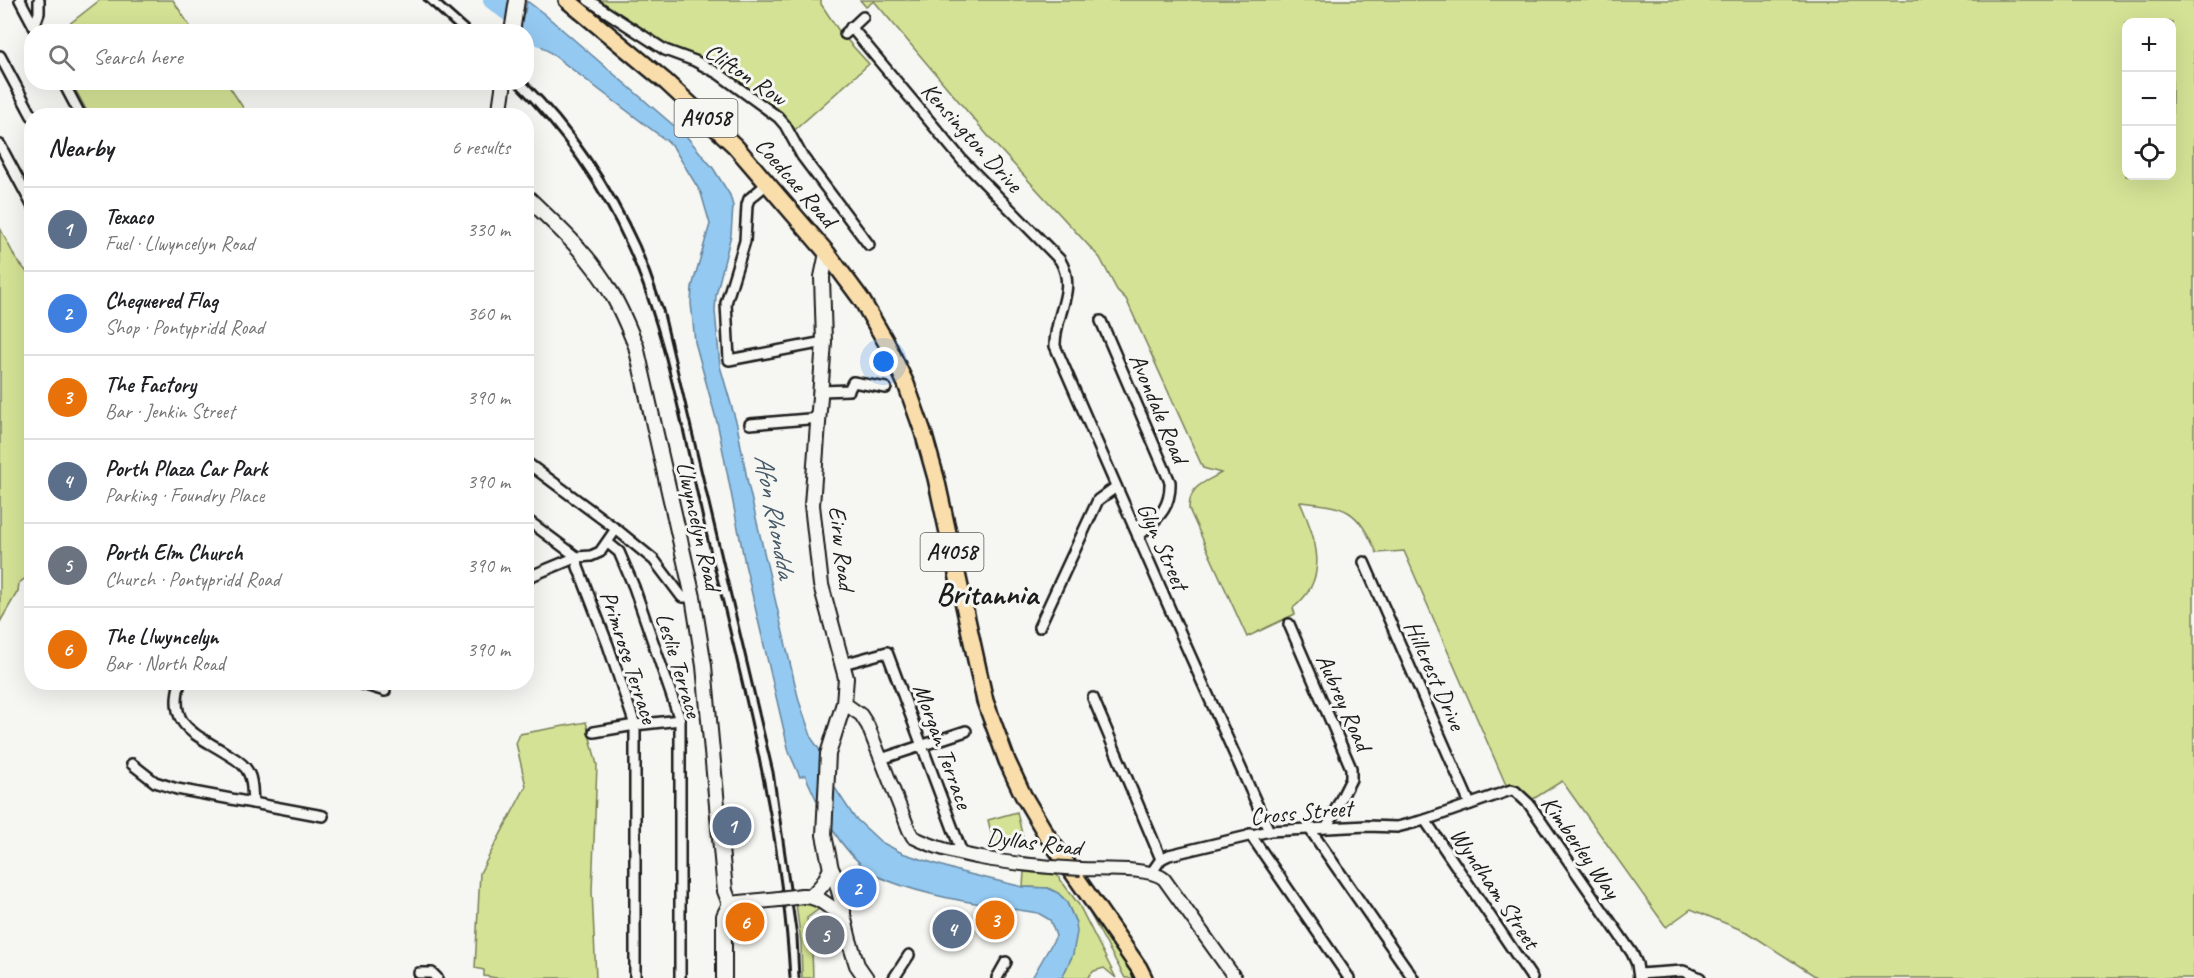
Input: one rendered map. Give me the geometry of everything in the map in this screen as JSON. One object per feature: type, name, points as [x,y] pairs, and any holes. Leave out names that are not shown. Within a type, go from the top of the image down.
[{"type":"main road","points":[[513,24],[517,0]]},
{"type":"main road","name":"Coedcae Road","points":[[567,0],[702,114],[735,146],[827,253]]},
{"type":"main road","points":[[500,108],[503,90]]},
{"type":"main road","name":"Llwyncelyn Road","points":[[534,204],[567,236],[610,290],[636,346],[693,597],[704,666],[725,891],[730,904]]},
{"type":"main road","name":"Eirw Road","points":[[827,253],[822,276],[824,342],[822,392],[812,505],[821,585],[846,678],[844,703],[828,754],[826,846],[857,965],[866,978]]},
{"type":"main road","name":"A4058","points":[[827,253],[861,299],[886,342],[906,384],[936,478],[985,701],[1007,760],[1023,795],[1046,834],[1144,978]]},
{"type":"main road","points":[[807,896],[823,884],[831,869]]},
{"type":"main road","points":[[724,978],[724,916],[730,904],[807,896],[825,902],[843,915]]},
{"type":"street","points":[[20,0],[32,24]]},
{"type":"street","points":[[36,24],[39,0]]},
{"type":"street","name":"Clifton Row","points":[[588,0],[665,50],[695,61],[718,74],[778,117],[802,156],[869,245]]},
{"type":"street","name":"Kensington Drive","points":[[863,17],[848,30],[962,160],[1060,260],[1066,271]]},
{"type":"street","points":[[0,56],[28,108]]},
{"type":"street","points":[[67,90],[77,108]]},
{"type":"street","points":[[0,145],[24,189]]},
{"type":"street","points":[[767,184],[748,199],[746,241],[726,303],[729,360],[824,342]]},
{"type":"street","name":"Glyn Street","points":[[1066,271],[1068,284],[1055,333],[1055,346],[1269,831]]},
{"type":"street","name":"Avondale Road","points":[[1101,321],[1170,482],[1171,496],[1165,510],[1138,537]]},
{"type":"street","points":[[822,392],[849,390],[853,382],[886,388]]},
{"type":"street","points":[[750,424],[820,418]]},
{"type":"street","points":[[534,468],[654,560],[682,597],[693,597]]},
{"type":"street","points":[[1039,627],[1098,500],[1116,487]]},
{"type":"street","points":[[534,525],[576,557]]},
{"type":"street","points":[[534,575],[576,557],[591,556],[600,552],[616,529]]},
{"type":"street","name":"Leslie Terrace","points":[[608,543],[619,552],[634,587],[680,720],[680,978]]},
{"type":"street","name":"Primrose Terrace","points":[[576,557],[635,725],[635,978]]},
{"type":"street","name":"Hillcrest Drive","points":[[1364,562],[1470,804]]},
{"type":"street","name":"Aubrey Road","points":[[1289,624],[1351,768],[1351,779],[1328,827]]},
{"type":"street","name":"Morgan Terrace","points":[[843,664],[887,652],[962,853]]},
{"type":"street","points":[[178,690],[176,710],[183,725],[237,760],[249,774],[253,802]]},
{"type":"street","points":[[1093,698],[1161,860],[1152,872],[1164,879],[1235,978]]},
{"type":"street","points":[[844,703],[861,715],[868,726],[881,759],[966,731]]},
{"type":"street","points":[[594,732],[680,720]]},
{"type":"street","name":"Dyllas Road","points":[[881,759],[909,830],[914,837],[997,862],[1152,872]]},
{"type":"street","points":[[132,764],[155,782],[177,789],[323,816]]},
{"type":"street","name":"Kimberley Way","points":[[1425,820],[1510,790],[1515,791],[1529,804],[1632,953],[1639,976]]},
{"type":"street","name":"Cross Street","points":[[1161,860],[1250,834],[1269,831],[1328,827],[1398,827],[1425,820]]},
{"type":"street","name":"Wyndham Street","points":[[1425,820],[1532,978]]},
{"type":"street","points":[[1309,828],[1413,978]]},
{"type":"street","points":[[1250,834],[1349,978]]},
{"type":"street","points":[[894,978],[909,956]]},
{"type":"street","points":[[997,978],[1006,962]]},
{"type":"street","points":[[1639,976],[1683,971],[1700,978]]},
{"type":"street","points":[[420,973],[432,973],[437,978]]},
{"type":"green space","points":[[100,0],[173,0],[188,24],[69,24]]},
{"type":"green space","points":[[588,0],[821,0],[821,4],[839,31],[869,64],[789,135],[785,125],[719,74],[665,50]]},
{"type":"green space","points":[[860,0],[2194,0],[2194,978],[1818,978],[1749,933],[1691,909],[1666,927],[1562,781],[1530,801],[1518,789],[1506,785],[1404,551],[1377,553],[1356,518],[1340,508],[1300,502],[1315,544],[1317,558],[1312,584],[1305,596],[1293,608],[1295,614],[1247,637],[1189,509],[1195,490],[1203,482],[1221,473],[1203,468],[1126,299],[1117,290],[1100,258],[994,143],[874,1],[866,7]]},
{"type":"green space","points":[[76,90],[232,90],[243,108],[85,108]]},
{"type":"green space","points":[[0,228],[16,259],[24,268],[24,579],[19,583],[18,591],[0,622]]},
{"type":"green space","points":[[586,722],[597,765],[592,891],[596,978],[484,976],[484,970],[475,968],[480,873],[526,786],[516,743],[520,734]]},
{"type":"green space","points":[[1017,812],[1024,843],[995,849],[988,820]]},
{"type":"green space","points":[[1024,872],[1057,875],[1079,905],[1116,978],[1104,968],[1094,971],[1087,978],[1062,978],[1073,954],[1076,923],[1066,901],[1058,893],[1048,888],[1023,887]]},
{"type":"green space","points":[[1083,901],[1135,978],[1125,978]]},
{"type":"green space","points":[[796,904],[810,904],[819,909],[807,918],[813,978],[802,978],[801,942]]},
{"type":"water","points":[[527,1],[687,137],[713,168],[730,195],[733,206],[731,235],[716,295],[715,311],[720,366],[737,425],[748,484],[799,701],[812,739],[819,749],[835,788],[854,817],[881,842],[902,853],[961,872],[1023,887],[1048,888],[1058,893],[1066,901],[1076,923],[1077,932],[1073,954],[1062,978],[1032,978],[1056,936],[1050,920],[1038,913],[962,901],[907,887],[876,876],[849,853],[824,816],[805,775],[800,777],[789,752],[745,564],[718,426],[695,342],[691,303],[692,287],[710,224],[701,193],[672,145],[534,40],[534,24],[522,24]]},
{"type":"waterway","name":"Afon Rhondda","points":[[492,0],[524,24]]},
{"type":"waterway","name":"Afon Rhondda","points":[[534,32],[541,37]]},
{"type":"railway","points":[[424,0],[450,24]]},
{"type":"railway","points":[[438,0],[465,24]]},
{"type":"railway","points":[[534,89],[560,118],[590,158],[617,201],[639,245],[663,310],[773,772],[797,937],[799,978]]},
{"type":"railway","points":[[520,90],[562,139],[604,202],[641,279],[664,350],[758,753],[786,921],[790,978]]},
{"type":"place","name":"Texaco","points":[[732,826]]},
{"type":"place","name":"Chequered Flag","points":[[857,888]]},
{"type":"place","name":"The Factory","points":[[995,920]]},
{"type":"place","name":"The Llwyncelyn","points":[[745,922]]},
{"type":"place","name":"Porth Plaza Car Park","points":[[952,929]]},
{"type":"place","name":"Porth Elm Church","points":[[825,935]]},
{"type":"district","name":"Britannia","points":[[987,594]]}]
